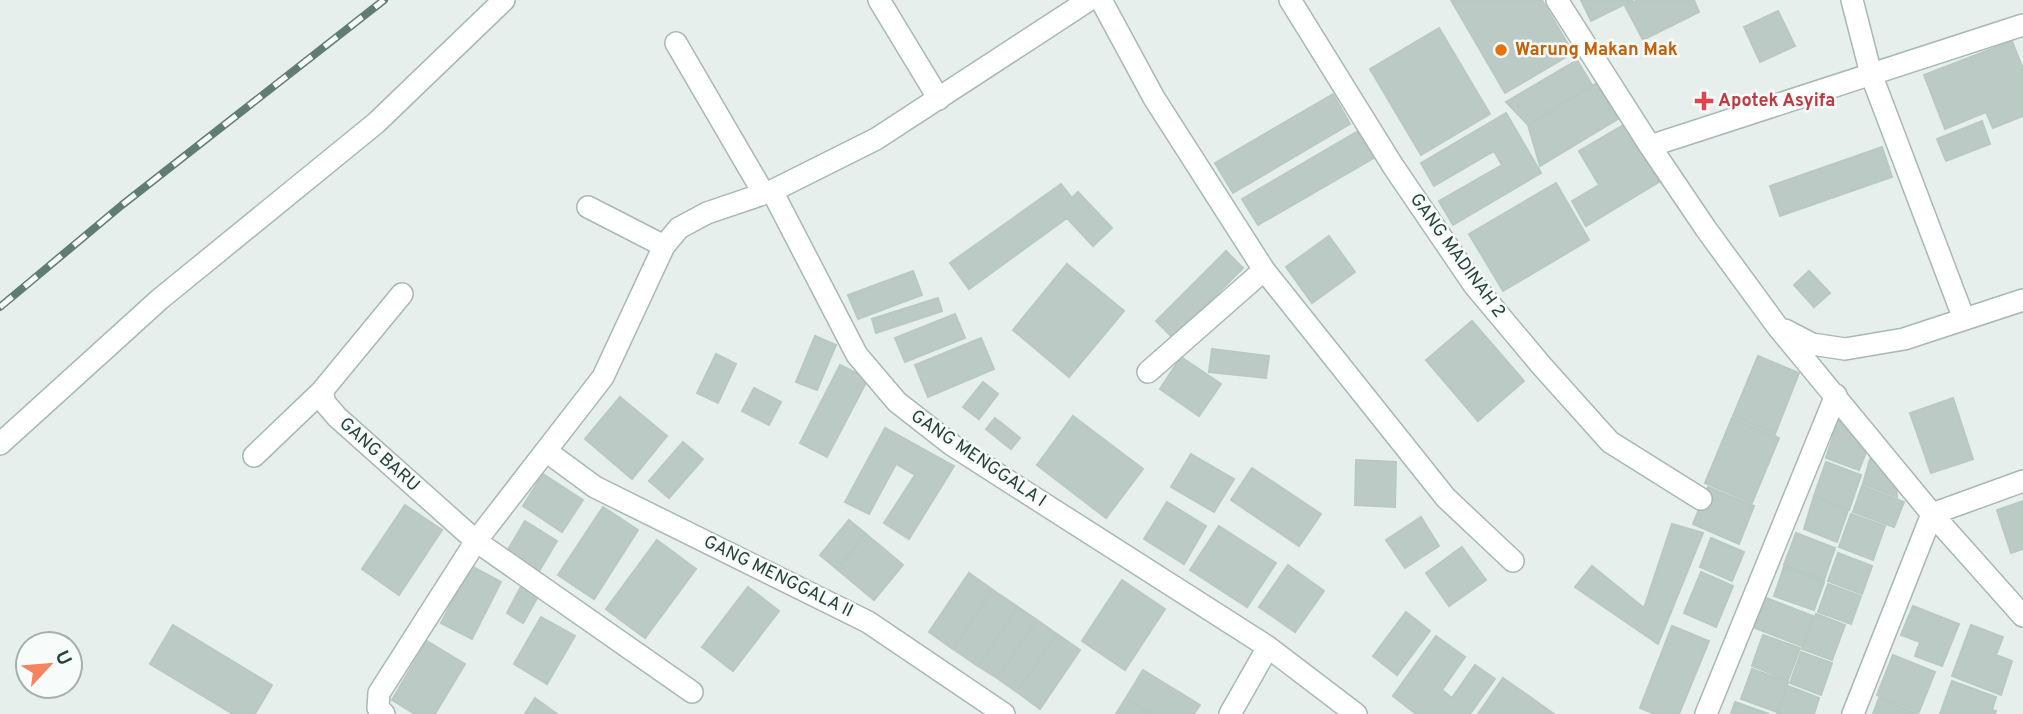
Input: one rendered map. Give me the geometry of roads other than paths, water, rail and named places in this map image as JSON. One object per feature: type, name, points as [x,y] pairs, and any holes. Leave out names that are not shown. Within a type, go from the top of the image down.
[{"type":"street","points":[[0,444],[160,299],[376,123],[504,0]]},
{"type":"street","points":[[879,0],[939,99]]},
{"type":"street","points":[[384,714],[378,708],[379,693],[476,541],[603,377],[664,246],[679,228],[707,213],[768,192],[876,139],[1089,0]]},
{"type":"street","points":[[1101,0],[1154,97],[1264,270],[1446,498],[1513,561]]},
{"type":"street","name":"GANG MADINAH 2","points":[[1290,0],[1393,166],[1474,285],[1610,442],[1701,499]]},
{"type":"street","points":[[1557,0],[1706,229],[1777,326],[1932,514],[2023,616]]},
{"type":"street","points":[[1853,0],[1871,74],[1964,319]]},
{"type":"street","points":[[1650,146],[2023,25]]},
{"type":"street","name":"GANG MENGGALA I","points":[[676,43],[768,192],[857,355],[897,402],[952,445],[1268,647],[1356,714]]},
{"type":"street","points":[[588,207],[664,246]]},
{"type":"street","points":[[1148,372],[1264,270]]},
{"type":"street","points":[[254,456],[322,391],[402,294]]},
{"type":"street","points":[[1777,326],[1812,344],[1845,349],[1904,339],[2023,300]]},
{"type":"street","name":"GANG BARU","points":[[322,391],[326,403],[337,417],[476,541],[692,692]]},
{"type":"street","points":[[1706,714],[1836,395]]},
{"type":"street","name":"GANG MENGGALA II","points":[[546,451],[595,487],[868,622],[1004,714]]},
{"type":"street","points":[[1853,714],[1932,514],[2023,481]]},
{"type":"street","points":[[1230,714],[1268,647]]},
{"type":"railway","points":[[0,307],[122,205],[384,0]]},
{"type":"place","name":"Warung Makan Mak","points":[[1501,50]]},
{"type":"place","name":"Apotek Asyifa","points":[[1704,101]]}]
